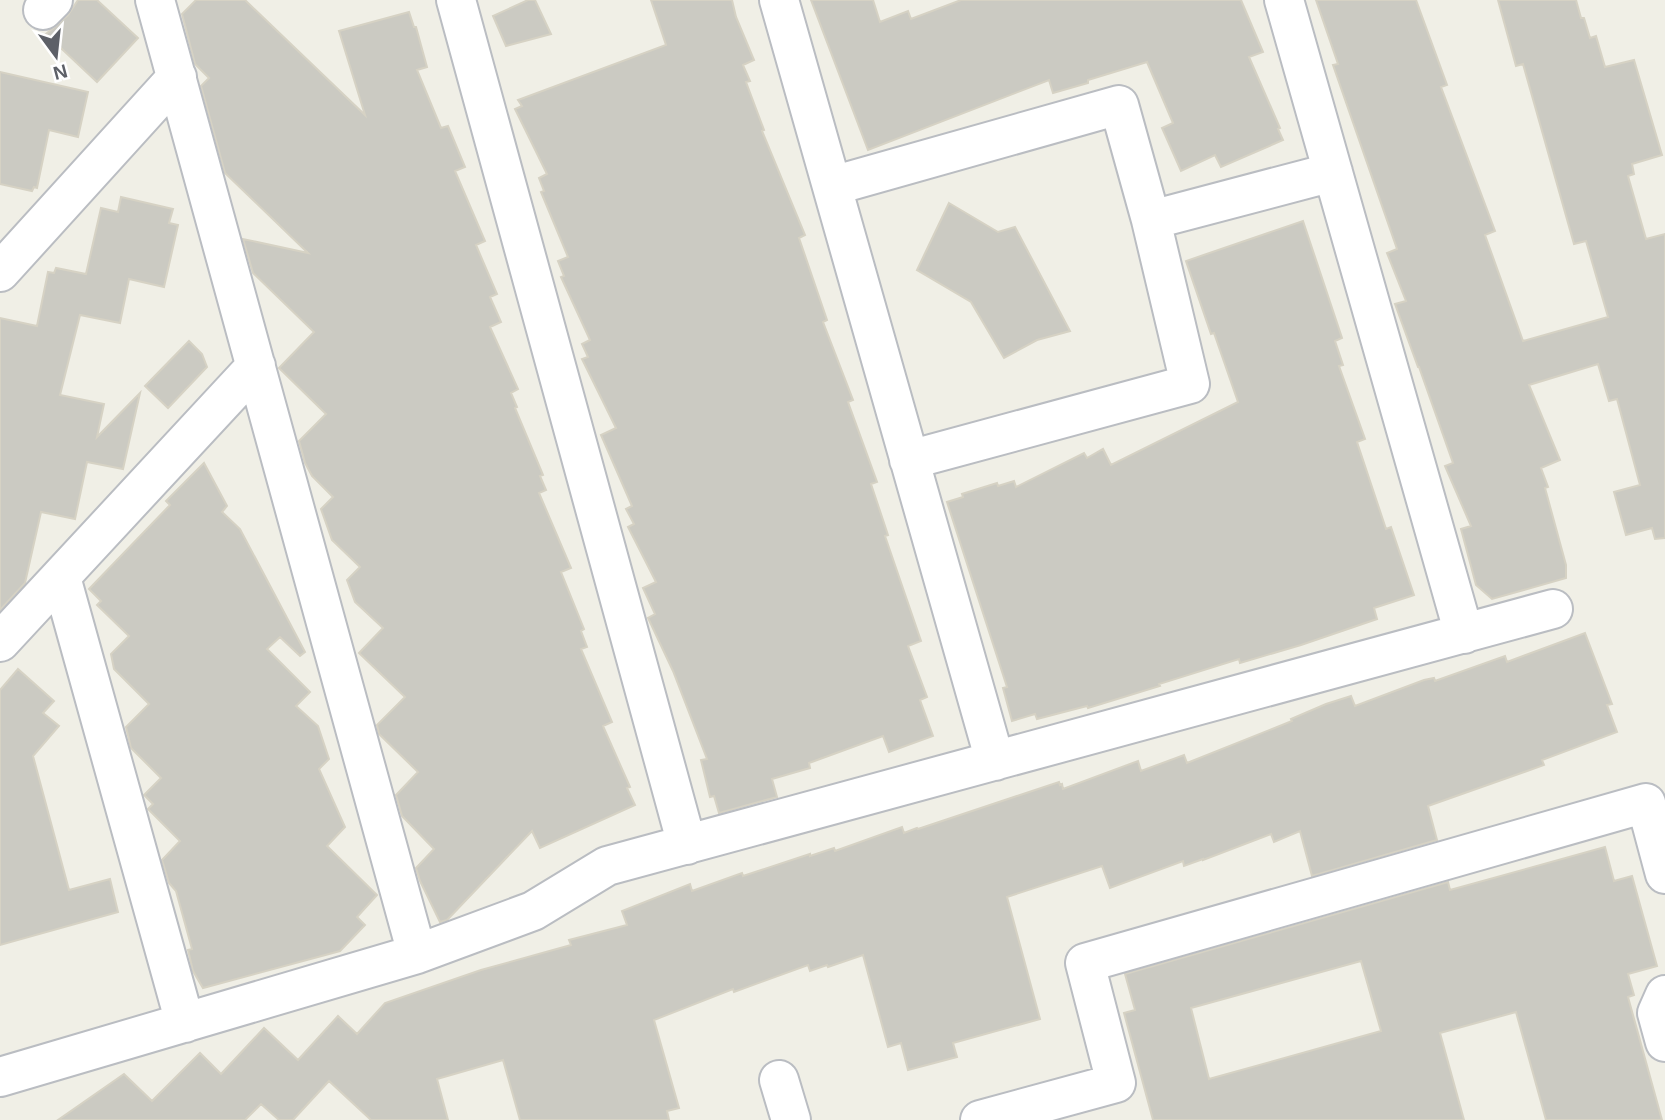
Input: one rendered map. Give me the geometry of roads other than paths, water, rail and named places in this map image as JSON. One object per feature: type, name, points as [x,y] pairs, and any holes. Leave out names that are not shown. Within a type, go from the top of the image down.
[{"type":"street","points":[[155,0],[417,954]]},
{"type":"street","points":[[456,0],[687,845]]},
{"type":"street","points":[[779,0],[995,761]]},
{"type":"street","points":[[1284,0],[1464,634]]},
{"type":"street","points":[[0,272],[177,77]]},
{"type":"street","points":[[832,186],[1119,105],[1151,220],[1191,384],[909,460]]},
{"type":"street","points":[[1151,220],[1333,172]]},
{"type":"street","points":[[0,642],[256,366]]},
{"type":"street","points":[[61,577],[185,1023]]},
{"type":"street","points":[[0,1077],[417,954],[533,911],[607,866],[1553,609]]},
{"type":"street","points":[[980,1120],[1088,1106],[1116,1083],[1085,963],[1646,803],[1665,874]]},
{"type":"street","points":[[1665,995],[1657,1013],[1665,1042]]},
{"type":"street","points":[[779,1080],[791,1120]]}]
